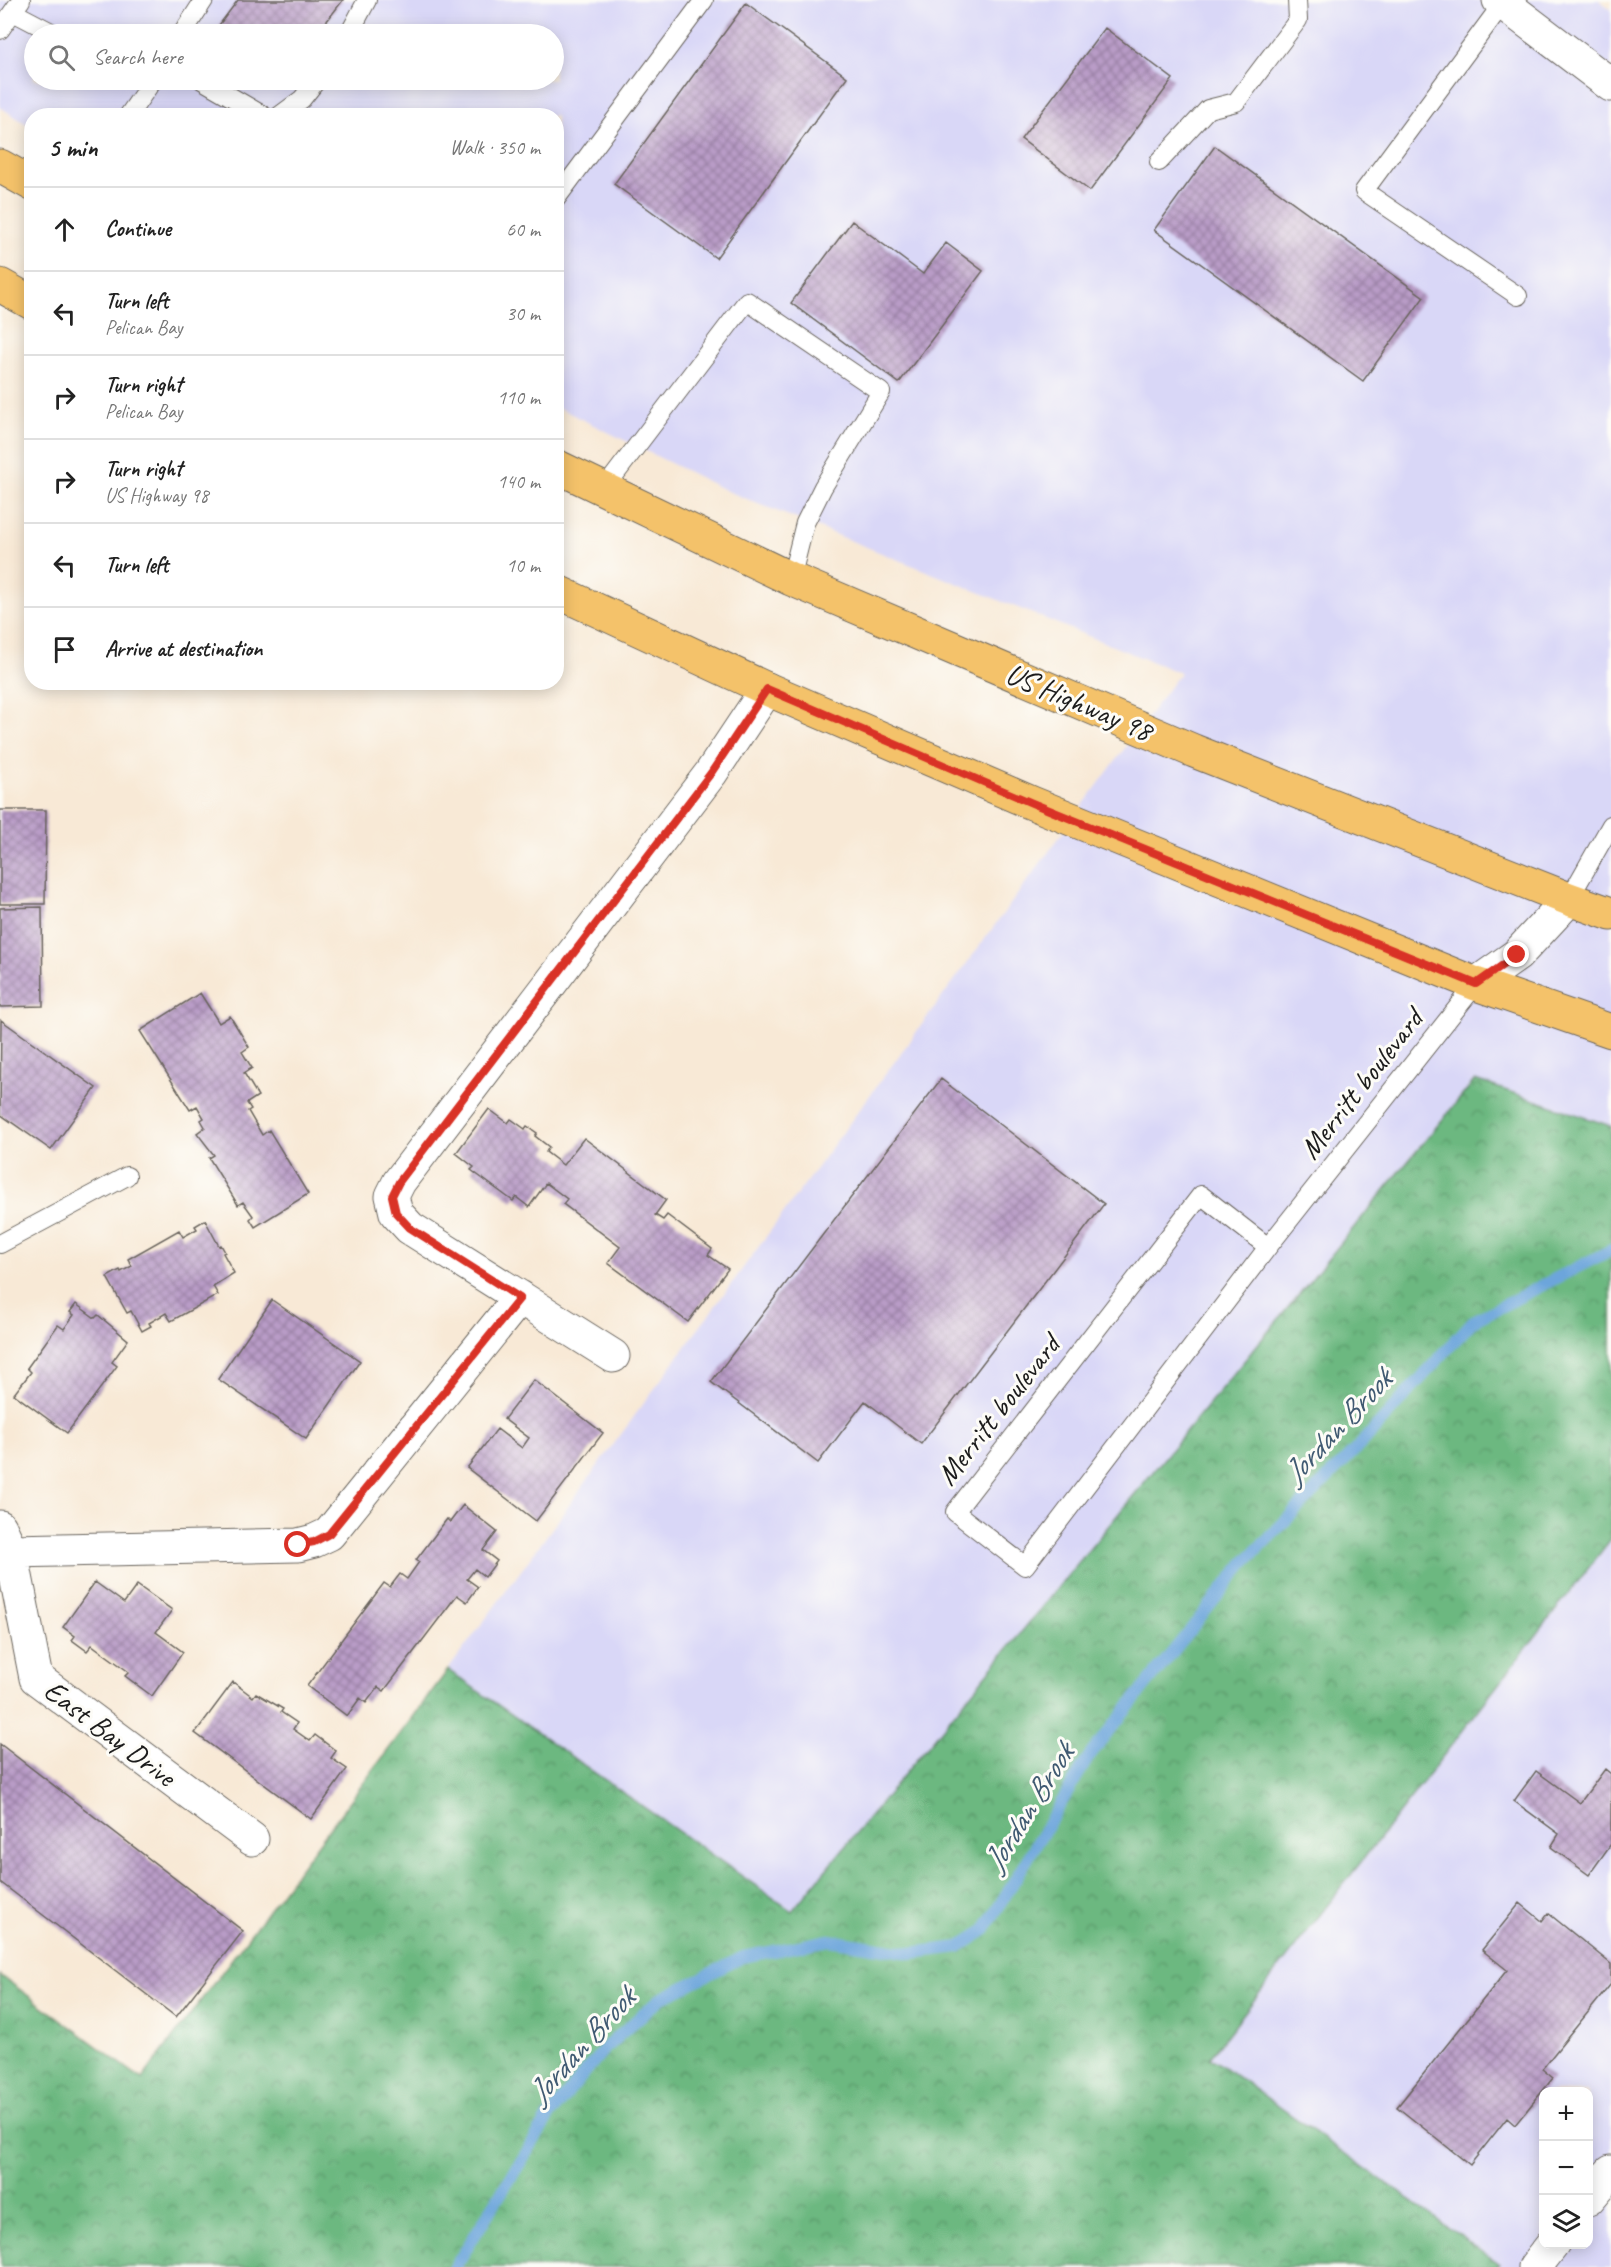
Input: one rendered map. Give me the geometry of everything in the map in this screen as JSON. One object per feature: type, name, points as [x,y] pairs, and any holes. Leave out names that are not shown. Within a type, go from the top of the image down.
[{"type":"main road","points":[[0,166],[24,180]]},
{"type":"main road","points":[[0,285],[24,298]]},
{"type":"main road","name":"US Highway 98","points":[[564,470],[790,579],[1194,751],[1611,914]]},
{"type":"main road","points":[[564,595],[767,689],[1043,807],[1476,984],[1611,1031]]},
{"type":"street","points":[[1501,2],[1611,85]]},
{"type":"street","points":[[613,1356],[410,1228],[396,1213],[392,1196],[406,1173],[711,773],[767,689]]},
{"type":"street","points":[[1476,984],[1517,955],[1569,899]]},
{"type":"street","points":[[5,1539],[298,1545],[314,1542],[329,1534],[520,1298]]},
{"type":"street","name":"East Bay Drive","points":[[5,1539],[36,1678],[252,1839]]},
{"type":"street","points":[[1591,2195],[1611,2172]]},
{"type":"street","points":[[1535,2267],[1549,2249]]},
{"type":"lane","points":[[188,24],[204,0]]},
{"type":"lane","points":[[355,24],[367,0]]},
{"type":"lane","points":[[564,188],[704,0]]},
{"type":"lane","points":[[1159,162],[1208,109],[1236,102],[1298,20],[1297,0]]},
{"type":"lane","points":[[1501,2],[1364,191],[1518,296]]},
{"type":"lane","points":[[0,30],[17,6],[41,24]]},
{"type":"lane","points":[[132,108],[142,90]]},
{"type":"lane","points":[[219,90],[250,108]]},
{"type":"lane","points":[[290,108],[309,90]]},
{"type":"lane","points":[[604,489],[747,301],[881,392],[823,487],[805,523],[790,579]]},
{"type":"lane","points":[[1569,899],[1611,825]]},
{"type":"lane","name":"Merritt boulevard","points":[[1268,1247],[1201,1195],[955,1512],[1025,1566],[1268,1247],[1476,984]]},
{"type":"lane","points":[[0,1244],[127,1176]]},
{"type":"shaded area","points":[[0,0],[1599,0],[1611,9],[1611,1126],[1474,1080],[792,1911],[448,1670],[1180,673],[727,491],[564,410],[564,108],[24,108],[24,122],[0,107]]},
{"type":"shaded area","points":[[1611,1539],[1611,2267],[1497,2267],[1499,2264],[1210,2057]]},
{"type":"green space","points":[[1475,1080],[1611,1126],[1611,1539],[1210,2057],[1499,2264],[1497,2267],[0,2267],[0,1975],[142,2079],[448,1670],[792,1911]]},
{"type":"building","points":[[238,0],[343,0],[325,24],[220,24]]},
{"type":"building","points":[[746,3],[847,77],[716,258],[614,184]]},
{"type":"building","points":[[1105,28],[1173,79],[1090,191],[1021,139]]},
{"type":"building","points":[[1215,146],[1424,297],[1363,381],[1154,230]]},
{"type":"building","points":[[852,221],[923,274],[946,243],[983,271],[899,383],[791,303]]},
{"type":"building","points":[[0,810],[46,810],[45,904],[0,904]]},
{"type":"building","points":[[42,907],[43,1006],[0,1007],[0,908]]},
{"type":"building","points":[[200,993],[219,1023],[230,1016],[249,1047],[242,1052],[252,1068],[244,1073],[258,1096],[247,1103],[251,1109],[248,1111],[262,1135],[269,1130],[308,1194],[255,1227],[250,1219],[253,1216],[243,1202],[238,1205],[209,1158],[214,1155],[197,1133],[205,1127],[201,1120],[204,1118],[197,1106],[190,1110],[140,1031]]},
{"type":"building","points":[[1,1020],[96,1088],[51,1150],[0,1114]]},
{"type":"building","points":[[941,1079],[1104,1204],[921,1444],[865,1401],[818,1463],[711,1382]]},
{"type":"building","points":[[489,1109],[508,1123],[511,1119],[525,1129],[527,1126],[537,1133],[535,1136],[549,1147],[546,1152],[563,1165],[584,1138],[666,1200],[655,1215],[663,1220],[667,1215],[712,1249],[708,1255],[728,1269],[688,1322],[608,1263],[620,1247],[563,1204],[567,1199],[546,1183],[529,1207],[516,1197],[513,1201],[471,1170],[474,1167],[456,1153]]},
{"type":"building","points":[[205,1220],[219,1246],[221,1245],[225,1252],[223,1253],[234,1273],[213,1286],[218,1295],[171,1321],[166,1313],[149,1323],[151,1326],[142,1331],[131,1311],[127,1313],[107,1277],[132,1266],[128,1259],[179,1230],[183,1237],[197,1229],[195,1226]]},
{"type":"building","points":[[272,1300],[360,1361],[306,1439],[218,1379]]},
{"type":"building","points":[[76,1304],[95,1318],[98,1315],[128,1340],[112,1362],[117,1366],[67,1433],[14,1394],[31,1372],[27,1368],[58,1325],[64,1329],[74,1315],[70,1312]]},
{"type":"building","points":[[534,1380],[603,1433],[536,1521],[467,1468],[497,1429],[522,1448],[529,1438],[504,1419]]},
{"type":"building","points":[[463,1505],[497,1532],[483,1550],[497,1561],[485,1577],[475,1569],[467,1579],[478,1587],[467,1602],[457,1595],[384,1691],[378,1687],[366,1703],[360,1698],[347,1716],[307,1686],[384,1583],[390,1587],[400,1574],[407,1579],[419,1562],[416,1560],[447,1519],[450,1522]]},
{"type":"building","points":[[95,1582],[124,1603],[137,1585],[172,1610],[156,1632],[183,1652],[152,1696],[125,1676],[129,1672],[92,1645],[87,1651],[72,1640],[75,1636],[63,1627]]},
{"type":"building","points":[[233,1682],[253,1697],[256,1693],[283,1709],[281,1712],[297,1723],[293,1729],[310,1741],[315,1735],[336,1751],[331,1758],[347,1769],[311,1819],[195,1733]]},
{"type":"building","points":[[0,1744],[243,1931],[176,2017],[0,1882]]},
{"type":"building","points":[[1605,1769],[1611,1774],[1611,1844],[1589,1875],[1551,1847],[1559,1834],[1514,1801],[1536,1771],[1580,1803]]},
{"type":"building","points":[[1520,1903],[1542,1921],[1548,1913],[1611,1964],[1611,1984],[1542,2069],[1553,2078],[1546,2087],[1539,2087],[1539,2095],[1515,2125],[1507,2118],[1470,2165],[1397,2107],[1507,1970],[1482,1950]]},
{"type":"waterway","name":"Jordan Brook","points":[[455,2267],[550,2115],[605,2048],[660,1999],[743,1957],[829,1940],[911,1953],[959,1947],[984,1931],[1090,1755],[1244,1563],[1359,1446],[1473,1321],[1611,1250]]},
{"type":"route","points":[[298,1545],[314,1542],[329,1534],[520,1298],[410,1228],[396,1213],[392,1196],[399,1182],[711,773],[767,689],[1032,803],[1476,984],[1517,955]]}]
